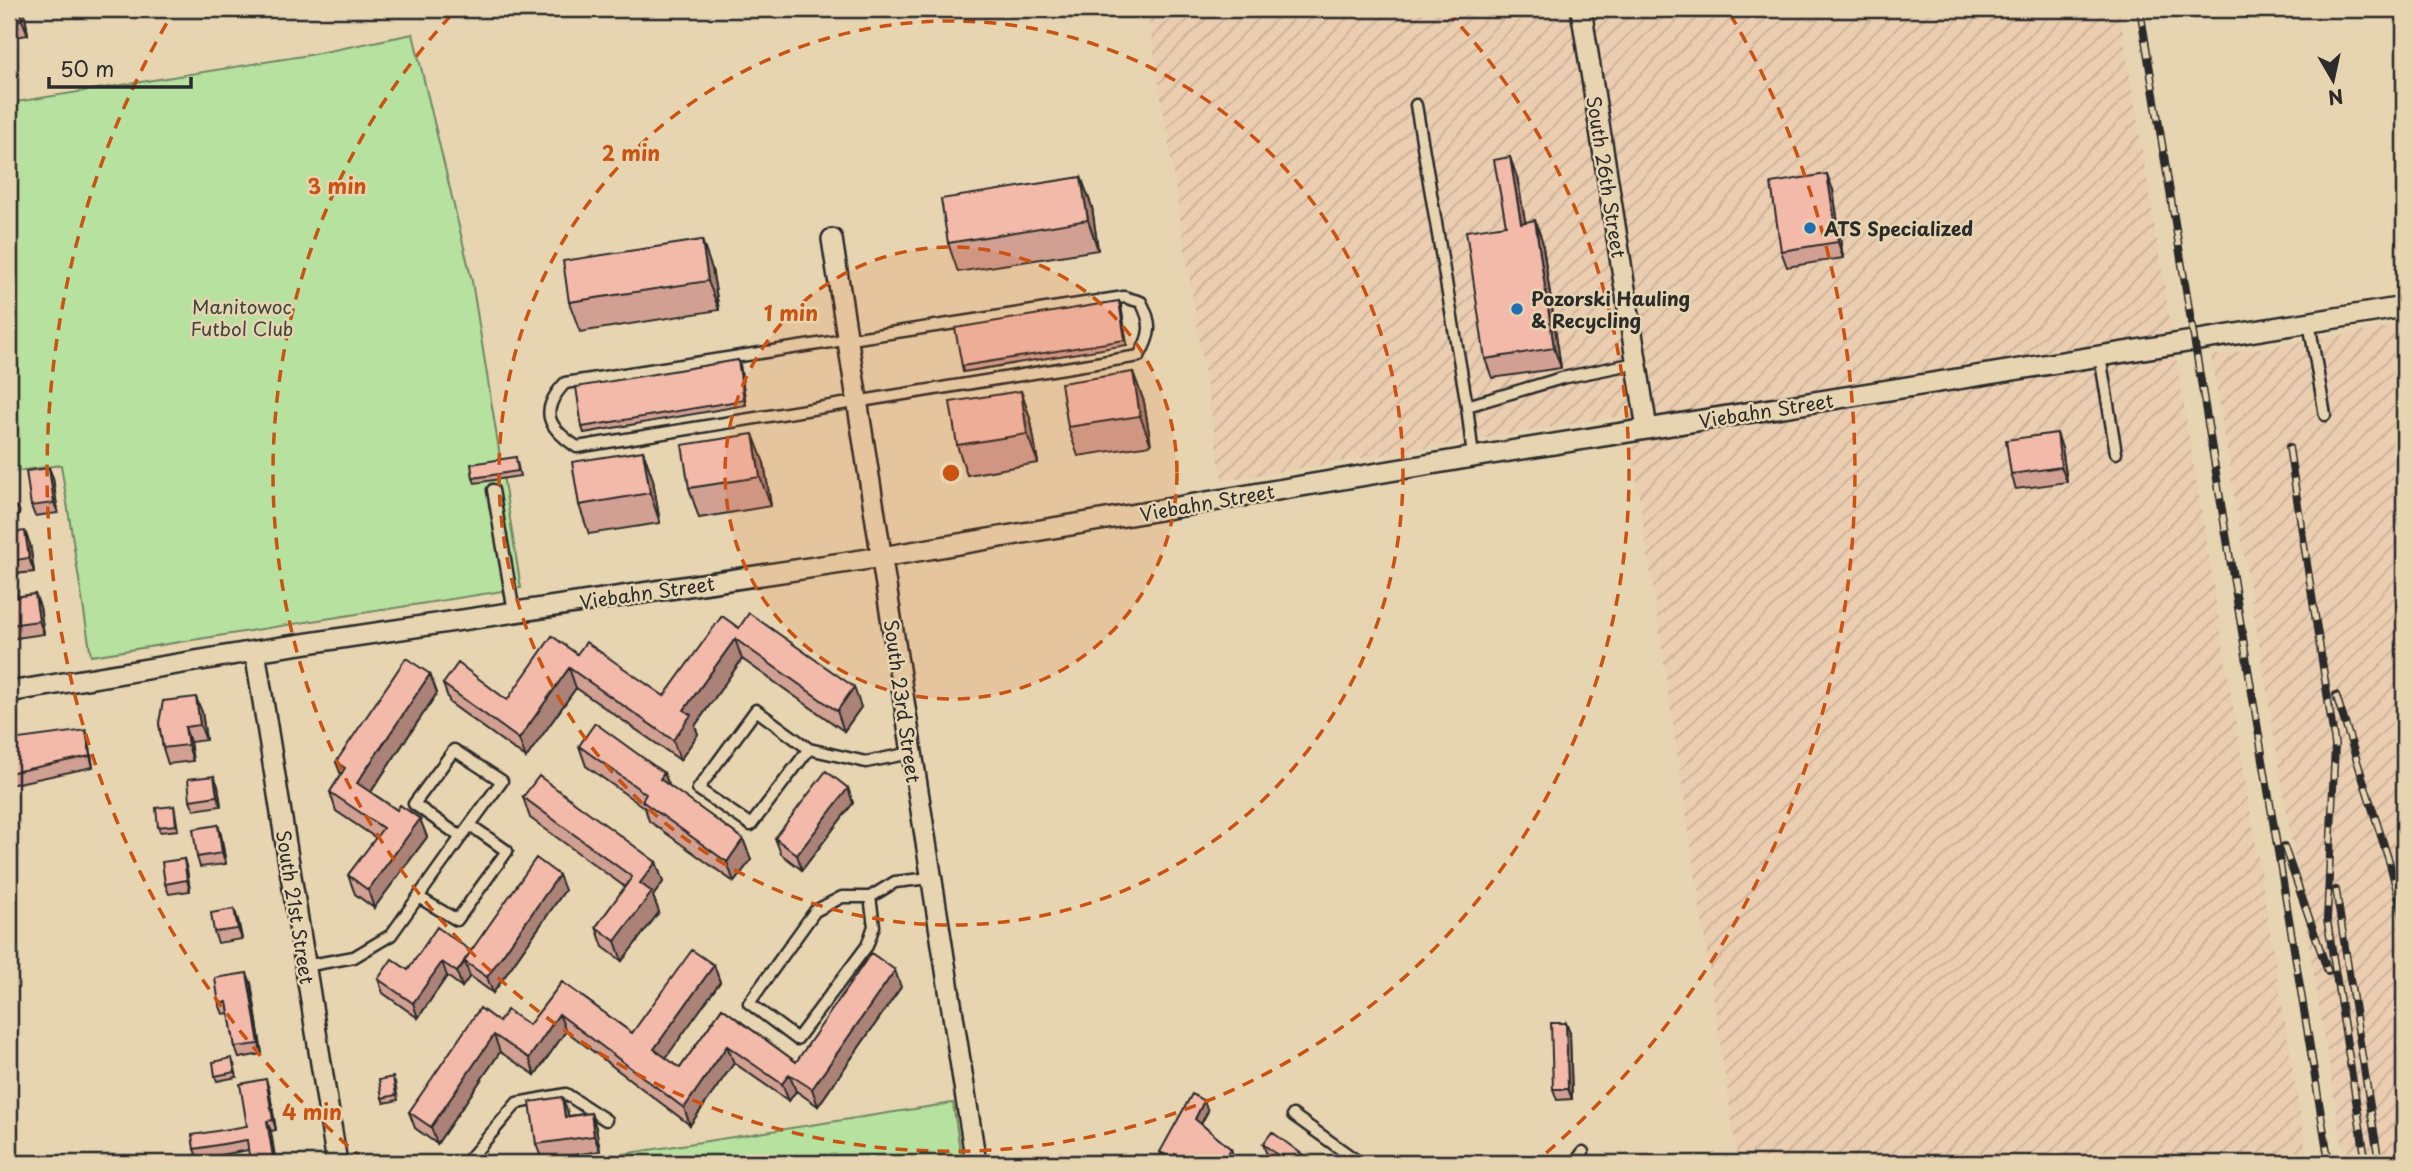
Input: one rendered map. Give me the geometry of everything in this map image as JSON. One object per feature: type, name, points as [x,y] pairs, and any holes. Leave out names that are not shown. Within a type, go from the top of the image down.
[{"type":"street","name":"South 26th Street","points":[[1580,9],[1647,429]]},
{"type":"street","name":"South 23rd Street","points":[[832,239],[976,1163]]},
{"type":"street","name":"Viebahn Street","points":[[9,692],[255,651],[882,557],[1473,457],[2404,307]]},
{"type":"street","name":"South 21st Street","points":[[255,651],[337,1163]]},
{"type":"lane","points":[[1416,105],[1467,406],[1473,457]]},
{"type":"lane","points":[[1124,297],[1141,302],[1150,319],[1150,337],[1139,356],[857,400],[577,447],[558,434],[549,417],[552,397],[565,383],[1124,297]]},
{"type":"lane","points":[[2309,323],[2325,415]]},
{"type":"lane","points":[[2100,356],[2116,453]]},
{"type":"lane","points":[[1467,406],[1562,377],[1636,363]]},
{"type":"lane","points":[[493,490],[513,612]]},
{"type":"lane","points":[[809,749],[751,825],[698,789],[756,710],[809,749],[866,762],[911,752]]},
{"type":"lane","points":[[305,966],[354,957],[391,935],[502,781],[454,750],[414,804],[461,837]]},
{"type":"lane","points":[[418,897],[457,920],[507,851],[470,825]]},
{"type":"lane","points":[[870,897],[874,926],[867,946],[797,1039],[748,1003],[815,911],[842,897],[870,897],[895,882],[930,878]]},
{"type":"lane","points":[[466,1163],[517,1103],[566,1094],[606,1120]]},
{"type":"lane","points":[[1293,1115],[1360,1163]]},
{"type":"lane","points":[[1575,1163],[1583,1152]]},
{"type":"shaded area","points":[[1147,9],[2119,9],[2308,1163],[1738,1163],[1627,415],[1222,481]]},
{"type":"shaded area","points":[[2404,325],[2404,1163],[2345,1163],[2211,356]]},
{"type":"green space","name":"Manitowoc Futbol Club","points":[[413,34],[472,281],[521,588],[91,656],[61,465],[9,472],[9,103],[309,55]]},
{"type":"green space","points":[[953,1103],[962,1163],[565,1163],[940,1105]]},
{"type":"building","points":[[9,9],[21,9],[22,20],[9,22]]},
{"type":"building","name":"Pozorski Hauling & Recycling","points":[[1510,157],[1521,223],[1535,220],[1554,348],[1485,359],[1466,231],[1506,225],[1494,160]]},
{"type":"building","name":"ATS Specialized","points":[[1827,174],[1838,242],[1781,251],[1771,183]]},
{"type":"building","points":[[1081,177],[1088,220],[948,243],[941,199]]},
{"type":"building","points":[[702,240],[708,281],[569,302],[563,261]]},
{"type":"building","points":[[1119,301],[1125,340],[962,366],[955,328]]},
{"type":"building","points":[[738,360],[744,400],[582,427],[576,387]]},
{"type":"building","points":[[1133,372],[1140,416],[1068,427],[1061,383]]},
{"type":"building","points":[[1021,391],[1027,434],[957,445],[950,402]]},
{"type":"building","points":[[2057,433],[2061,467],[2011,474],[2006,440]]},
{"type":"building","points":[[753,434],[760,477],[689,488],[682,445]]},
{"type":"building","points":[[643,451],[650,493],[579,505],[572,462]]},
{"type":"building","points":[[516,457],[518,471],[473,478],[471,464]]},
{"type":"building","points":[[49,468],[54,503],[31,506],[26,471]]},
{"type":"building","points":[[25,531],[29,558],[9,561],[9,533]]},
{"type":"building","points":[[9,561],[14,597],[35,594],[39,621],[9,625]]},
{"type":"building","points":[[749,613],[854,687],[837,711],[735,639],[684,710],[691,715],[673,740],[569,668],[519,739],[443,684],[458,663],[507,700],[552,636],[577,654],[586,642],[664,696],[722,616],[739,628]]},
{"type":"building","points":[[406,658],[430,674],[357,783],[397,810],[400,805],[420,819],[368,890],[348,875],[383,828],[330,792],[345,768],[336,762]]},
{"type":"building","points":[[196,697],[200,725],[185,727],[188,745],[163,748],[159,723],[163,701]]},
{"type":"building","points":[[595,723],[664,773],[660,779],[743,839],[727,862],[642,801],[646,794],[579,746]]},
{"type":"building","points":[[86,730],[90,756],[9,773],[9,731],[12,740]]},
{"type":"building","points":[[826,771],[848,788],[797,855],[775,838]]},
{"type":"building","points":[[214,776],[217,796],[190,800],[188,779]]},
{"type":"building","points":[[539,776],[656,862],[640,883],[652,892],[615,941],[596,927],[632,877],[523,797]]},
{"type":"building","points":[[174,806],[176,825],[158,827],[156,808]]},
{"type":"building","points":[[218,825],[222,853],[197,857],[193,829]]},
{"type":"building","points":[[536,858],[559,875],[487,977],[464,961]]},
{"type":"building","points":[[184,859],[187,880],[165,884],[162,862]]},
{"type":"building","points":[[234,909],[238,929],[214,932],[211,913]]},
{"type":"building","points":[[437,927],[471,951],[457,972],[442,962],[413,1003],[378,979],[392,959],[408,970]]},
{"type":"building","points":[[692,950],[714,965],[654,1049],[680,1068],[722,1008],[796,1062],[871,953],[895,970],[812,1089],[789,1074],[782,1084],[727,1046],[684,1108],[559,1014],[529,1058],[494,1035],[431,1127],[409,1112],[480,1008],[499,1022],[507,1010],[529,1025],[562,982],[632,1033]]},
{"type":"building","points":[[247,973],[259,1044],[235,1047],[227,1002],[219,1004],[215,978]]},
{"type":"building","points":[[1551,1023],[1566,1023],[1568,1089],[1553,1089]]},
{"type":"building","points":[[232,1058],[235,1072],[215,1076],[213,1062]]},
{"type":"building","points":[[393,1077],[396,1095],[382,1098],[379,1080]]},
{"type":"building","points":[[266,1079],[273,1120],[267,1121],[274,1163],[250,1163],[247,1140],[194,1149],[192,1135],[247,1126],[240,1084]]},
{"type":"building","points":[[1192,1094],[1204,1101],[1195,1119],[1231,1149],[1222,1163],[1190,1163],[1175,1154],[1173,1159],[1160,1152]]},
{"type":"building","points":[[562,1097],[565,1117],[591,1113],[594,1136],[536,1144],[530,1102]]},
{"type":"building","points":[[1272,1132],[1314,1163],[1288,1163],[1263,1144]]},
{"type":"building","points":[[1061,1153],[1074,1163],[1053,1163]]},
{"type":"railway","points":[[2140,9],[2329,1163]]},
{"type":"railway","points":[[2289,447],[2335,745],[2327,919],[2366,1163]]},
{"type":"railway","points":[[2336,695],[2390,864],[2404,919]]},
{"type":"railway","points":[[2284,846],[2328,972]]},
{"type":"railway","points":[[2336,890],[2379,1163]]},
{"type":"place","name":"ATS Specialized","points":[[1810,228]]},
{"type":"place","name":"Pozorski Hauling & Recycling","points":[[1517,309]]}]
